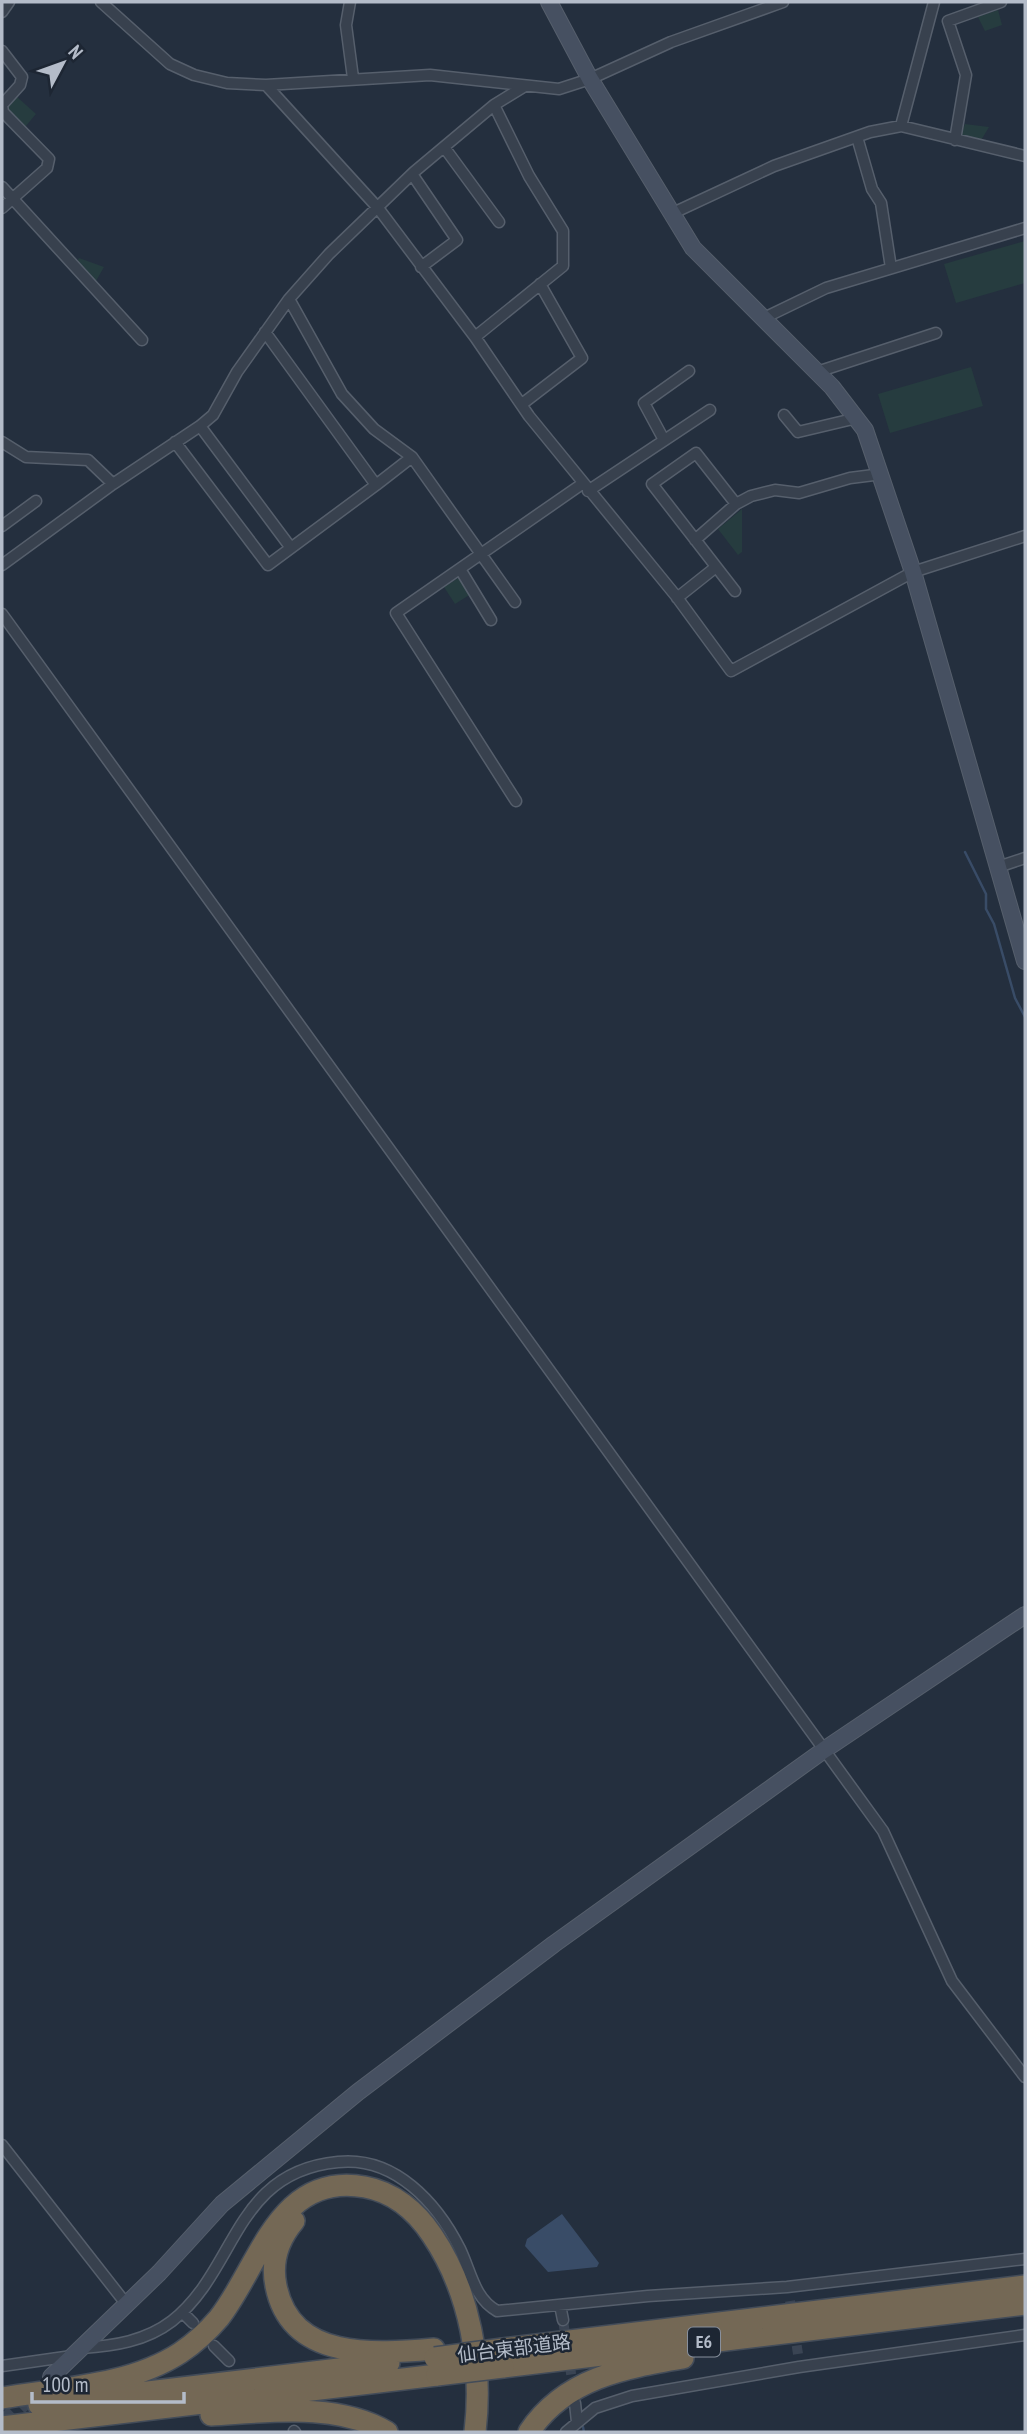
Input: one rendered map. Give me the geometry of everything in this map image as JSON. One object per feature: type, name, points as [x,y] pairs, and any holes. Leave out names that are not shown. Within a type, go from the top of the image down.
[{"type":"highway","points":[[2,2398],[116,2379],[160,2364],[180,2353],[220,2317],[269,2234],[293,2206],[331,2187],[358,2186],[386,2193],[410,2209],[430,2231],[448,2262],[472,2336],[477,2381],[475,2432]]},
{"type":"highway","points":[[435,2361],[391,2353],[353,2351],[327,2345],[302,2332],[284,2309],[275,2281],[276,2254],[293,2222],[313,2206],[339,2197],[354,2196],[375,2201],[396,2211],[418,2234],[444,2282],[461,2337],[466,2383],[464,2432]]},
{"type":"highway","name":"仙台東部道路","points":[[2,2427],[435,2361],[707,2324],[1025,2287]]},
{"type":"highway","name":"仙台東部道路","points":[[502,2352],[906,2318],[1025,2304]]},
{"type":"highway","points":[[529,2432],[542,2415],[568,2392],[625,2368],[906,2318]]},
{"type":"highway","name":"仙台東部道路","points":[[2,2409],[435,2361]]},
{"type":"highway","points":[[9,2432],[185,2417],[285,2413],[345,2416],[387,2432]]},
{"type":"street","points":[[2,12],[9,2]]},
{"type":"street","points":[[101,2],[170,64],[194,75],[227,83],[266,85],[430,75],[558,89],[590,79],[671,42],[783,2]]},
{"type":"street","points":[[350,2],[346,25],[353,78]]},
{"type":"street","points":[[549,2],[590,79],[693,248],[761,319],[817,372],[857,418],[882,474],[913,572],[1025,961]]},
{"type":"street","points":[[901,126],[934,2]]},
{"type":"street","points":[[955,140],[966,75],[948,21],[1001,2]]},
{"type":"street","points":[[2,51],[22,77],[20,85],[2,105],[3,112],[49,159],[47,168],[2,208]]},
{"type":"street","points":[[266,85],[379,208],[585,487],[677,598],[731,671],[913,572],[1025,536]]},
{"type":"street","points":[[2,565],[213,415],[265,332],[289,299],[329,254],[412,174],[494,105],[525,86]]},
{"type":"street","points":[[475,337],[563,266],[563,230],[529,176],[494,105]]},
{"type":"street","points":[[671,214],[774,166],[857,137],[901,126],[1025,156]]},
{"type":"street","points":[[857,137],[872,189],[881,203],[891,268]]},
{"type":"street","points":[[444,147],[499,222]]},
{"type":"street","points":[[412,174],[457,240],[421,267]]},
{"type":"street","points":[[2,187],[142,340]]},
{"type":"street","points":[[761,319],[826,288],[1025,228]]},
{"type":"street","points":[[522,404],[582,358],[540,284]]},
{"type":"street","points":[[289,299],[342,394],[374,429],[412,457],[515,603]]},
{"type":"street","points":[[265,332],[376,485]]},
{"type":"street","points":[[817,372],[936,333]]},
{"type":"street","points":[[664,440],[644,403],[689,371]]},
{"type":"street","points":[[516,801],[396,613],[585,487],[710,410]]},
{"type":"street","points":[[784,415],[798,432],[857,418]]},
{"type":"street","points":[[200,426],[291,548]]},
{"type":"street","points":[[2,442],[26,457],[88,460],[113,484]]},
{"type":"street","points":[[174,442],[268,565],[412,457]]},
{"type":"street","points":[[735,591],[652,484],[696,453],[736,504]]},
{"type":"street","points":[[695,540],[736,504],[751,496],[775,490],[799,493],[850,478],[882,474]]},
{"type":"street","points":[[2,526],[36,501]]},
{"type":"street","points":[[677,598],[716,567]]},
{"type":"street","points":[[460,569],[491,620]]},
{"type":"street","points":[[2,614],[883,1831],[952,1981],[1024,2071]]},
{"type":"street","points":[[998,867],[1025,858]]},
{"type":"street","points":[[51,2377],[127,2305],[222,2203],[261,2169],[554,1944],[824,1750],[1025,1615]]},
{"type":"street","points":[[2,2145],[127,2305]]},
{"type":"street","points":[[2,2367],[130,2342],[171,2322],[183,2312],[210,2277],[253,2206],[281,2180],[302,2170],[340,2162],[375,2167],[405,2179],[417,2189],[450,2232],[475,2288],[488,2306],[497,2311],[787,2287],[1025,2259]]},
{"type":"street","points":[[787,2287],[790,2301]]},
{"type":"street","points":[[559,2305],[563,2320]]},
{"type":"street","points":[[183,2312],[193,2323]]},
{"type":"street","points":[[566,2432],[595,2408],[632,2396],[799,2367],[1025,2334]]},
{"type":"street","points":[[214,2346],[229,2361]]},
{"type":"street","points":[[798,2354],[799,2367]]},
{"type":"street","points":[[575,2403],[577,2422]]},
{"type":"green space","points":[[998,10],[1002,25],[985,31],[978,17]]},
{"type":"green space","points":[[16,96],[36,114],[25,127],[9,113],[7,106]]},
{"type":"green space","points":[[965,124],[989,127],[980,142],[960,137]]},
{"type":"green space","points":[[1025,241],[1025,283],[956,303],[944,264]]},
{"type":"green space","points":[[79,258],[104,267],[96,281],[77,261]]},
{"type":"green space","points":[[971,367],[983,406],[890,433],[878,394]]},
{"type":"green space","points":[[742,509],[742,552],[738,555],[718,529]]},
{"type":"green space","points":[[460,577],[471,594],[455,604],[444,587]]},
{"type":"water","points":[[562,2214],[599,2263],[597,2267],[548,2272],[525,2246],[527,2239]]},
{"type":"waterway","points":[[965,852],[986,894],[986,909],[994,924],[1015,998],[1025,1017]]},
{"type":"waterway","points":[[583,2427],[584,2432]]},
{"type":"tunnel","points":[[790,2301],[798,2354]]},
{"type":"tunnel","points":[[563,2320],[574,2393]]},
{"type":"tunnel","points":[[2,2424],[35,2392]]}]
